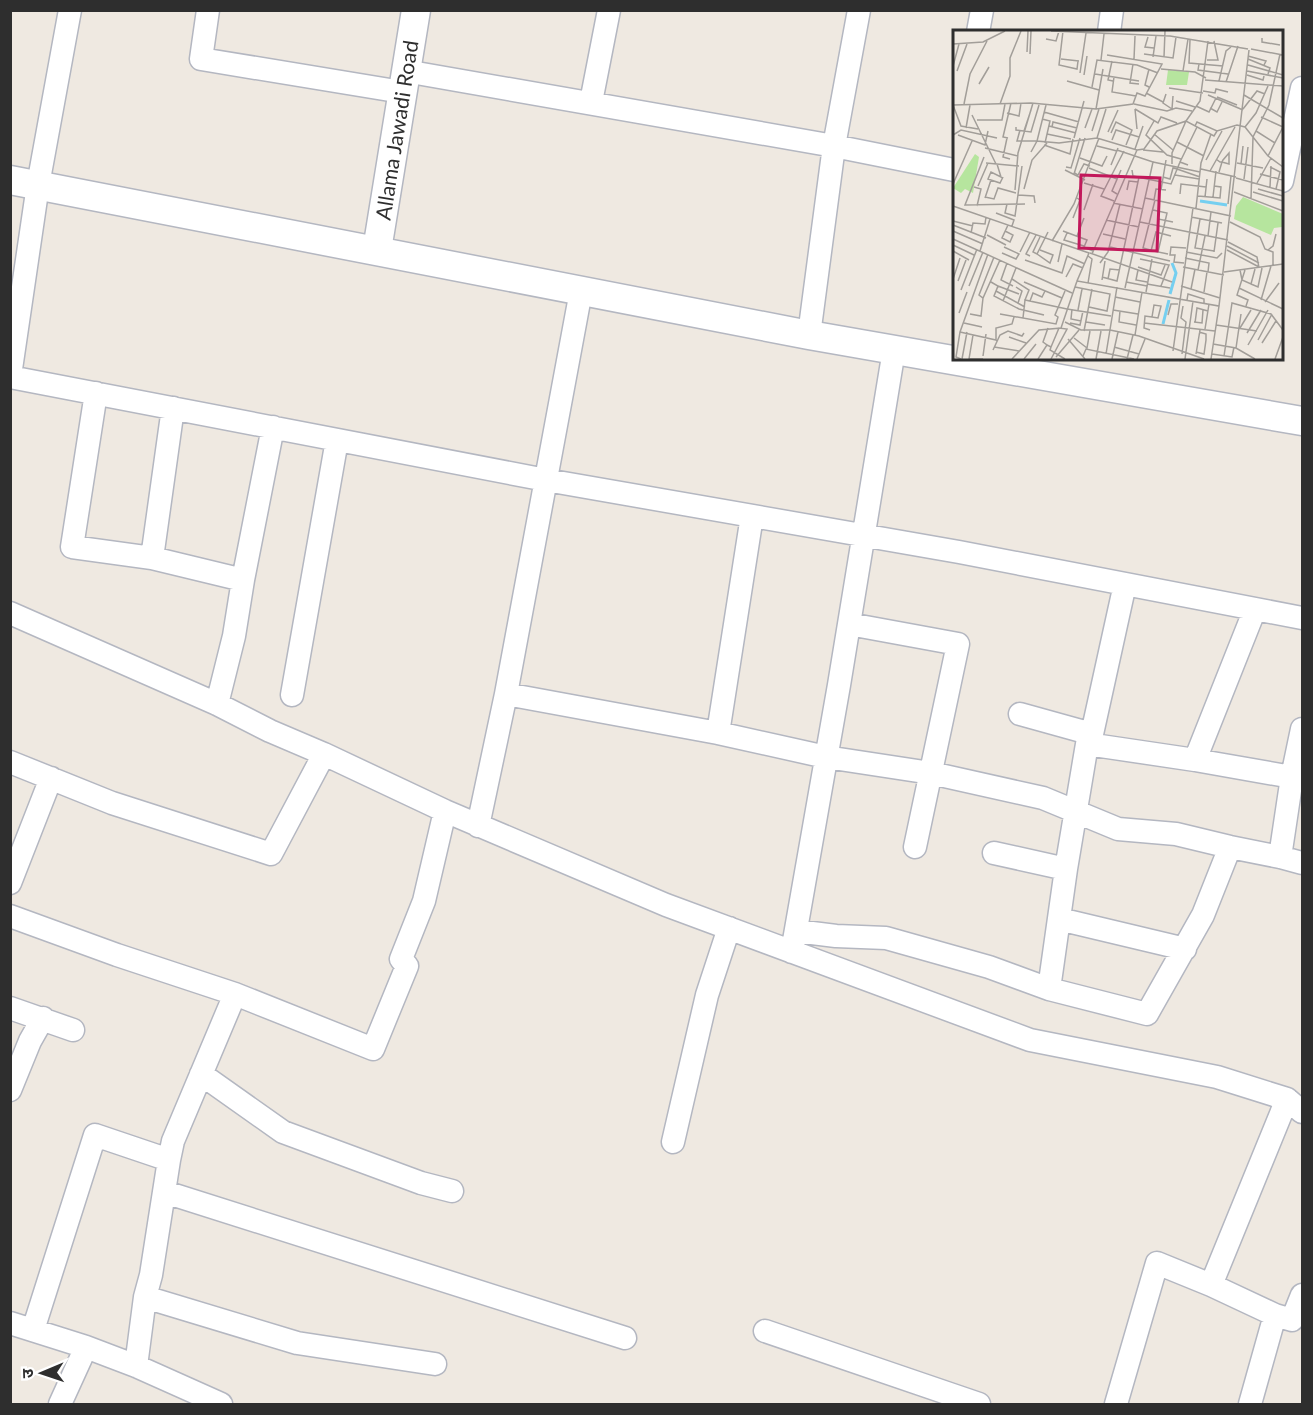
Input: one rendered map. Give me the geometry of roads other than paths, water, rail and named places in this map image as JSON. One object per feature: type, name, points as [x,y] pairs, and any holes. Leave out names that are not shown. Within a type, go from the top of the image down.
[{"type":"street","points":[[70,10],[38,185],[10,376],[546,480],[959,552],[1302,618]]},
{"type":"street","points":[[208,10],[201,59],[591,102],[953,170]]},
{"type":"street","name":"Allama Jawadi Road","points":[[377,250],[416,10]]},
{"type":"street","points":[[591,102],[609,10]]},
{"type":"street","points":[[809,335],[834,146],[859,10]]},
{"type":"street","points":[[978,30],[982,10]]},
{"type":"street","points":[[1109,30],[1112,10]]},
{"type":"street","points":[[1283,170],[1293,114],[1302,88]]},
{"type":"street","points":[[10,180],[809,335],[1302,421]]},
{"type":"street","points":[[478,826],[506,694],[581,291]]},
{"type":"street","points":[[794,941],[894,350]]},
{"type":"street","points":[[96,393],[72,547],[152,558],[243,580]]},
{"type":"street","points":[[152,558],[173,408]]},
{"type":"street","points":[[217,704],[234,636],[273,427]]},
{"type":"street","points":[[292,695],[337,440]]},
{"type":"street","points":[[718,733],[753,516]]},
{"type":"street","points":[[1049,989],[1076,812],[1125,584]]},
{"type":"street","points":[[1195,760],[1255,609]]},
{"type":"street","points":[[10,613],[217,704],[270,731],[478,826],[666,905],[729,928],[794,941],[1030,1040],[1217,1077],[1295,1105],[1211,1285]]},
{"type":"street","points":[[849,624],[958,644],[915,847]]},
{"type":"street","points":[[506,694],[718,733],[826,757],[931,773],[1043,798],[1118,829],[1176,834],[1302,863]]},
{"type":"street","points":[[1020,714],[1090,739],[1293,777]]},
{"type":"street","points":[[1281,857],[1302,729]]},
{"type":"street","points":[[10,762],[112,802],[271,854],[324,754]]},
{"type":"street","points":[[10,883],[51,778]]},
{"type":"street","points":[[10,916],[235,994],[373,1049],[407,966],[401,959],[424,901],[445,811]]},
{"type":"street","points":[[794,941],[836,936],[886,938],[989,967],[1049,989],[1147,1014],[1203,915],[1230,847]]},
{"type":"street","points":[[994,853],[1066,869]]},
{"type":"street","points":[[1059,919],[1185,949]]},
{"type":"street","points":[[673,1142],[707,995],[729,928]]},
{"type":"street","points":[[136,1366],[145,1297],[152,1275],[168,1160],[173,1141],[235,994]]},
{"type":"street","points":[[10,1008],[73,1030]]},
{"type":"street","points":[[10,1090],[30,1041],[43,1018]]},
{"type":"street","points":[[201,1074],[283,1132],[421,1183],[452,1191]]},
{"type":"street","points":[[33,1330],[95,1135],[168,1160]]},
{"type":"street","points":[[165,1192],[625,1338]]},
{"type":"street","points":[[1116,1404],[1157,1263],[1275,1315],[1292,1320],[1302,1295]]},
{"type":"street","points":[[145,1297],[297,1343],[435,1364]]},
{"type":"street","points":[[1250,1404],[1275,1315]]},
{"type":"street","points":[[10,1323],[86,1347],[136,1366],[221,1404]]},
{"type":"street","points":[[765,1331],[979,1404]]},
{"type":"street","points":[[60,1404],[86,1347]]}]
